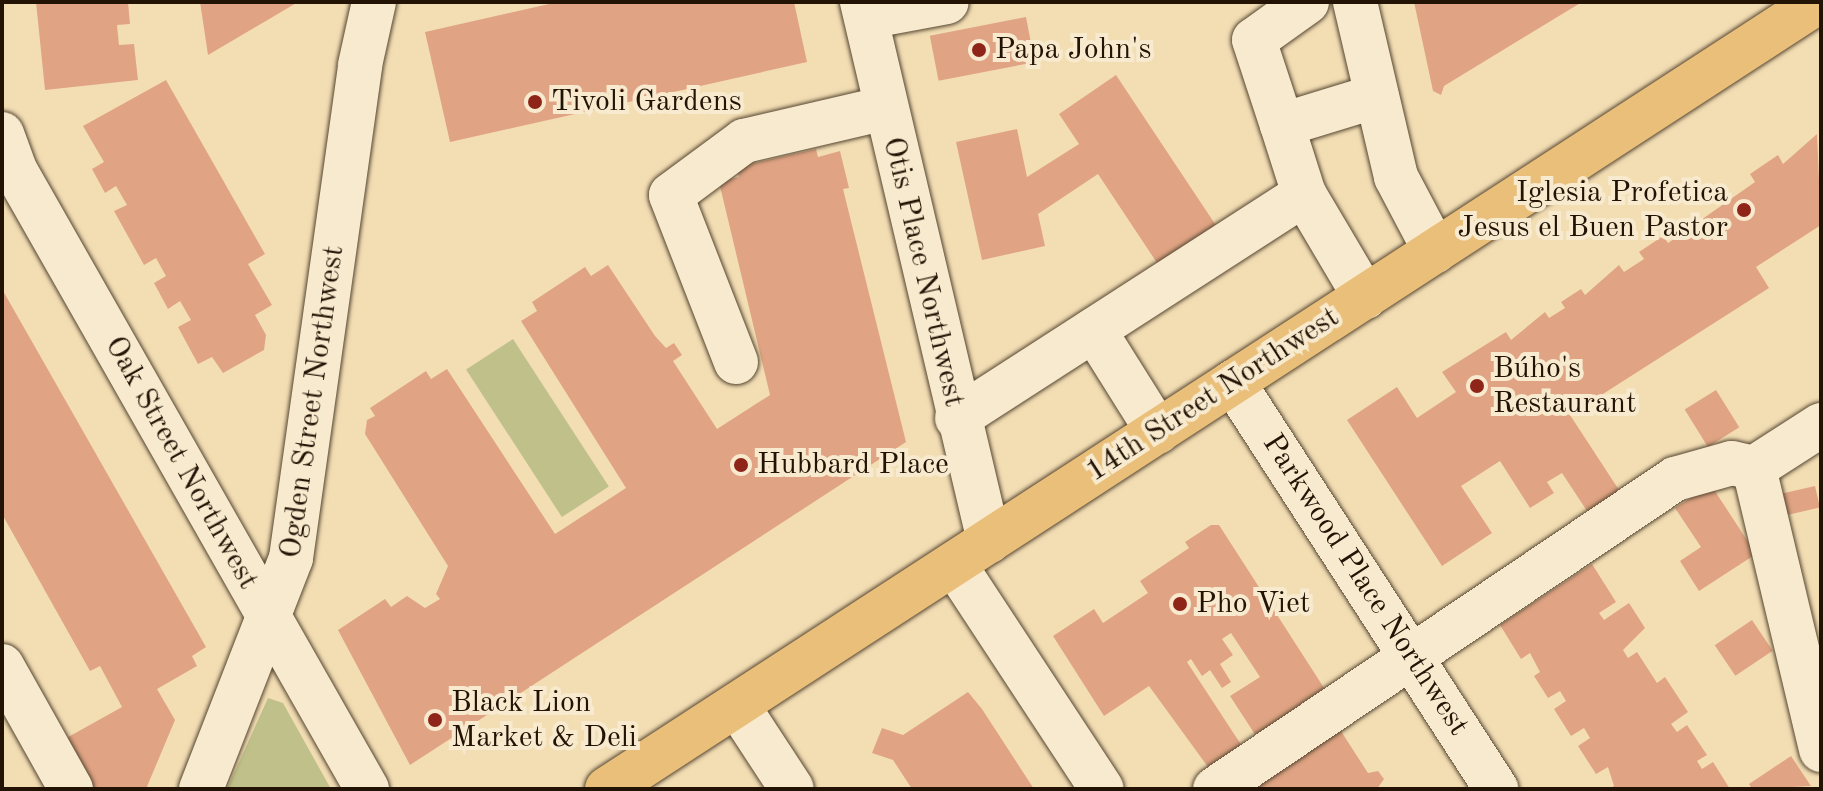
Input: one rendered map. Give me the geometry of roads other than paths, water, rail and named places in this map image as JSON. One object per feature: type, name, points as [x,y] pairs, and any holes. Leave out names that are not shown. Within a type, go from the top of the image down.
[{"type":"main road","name":"14th Street Northwest","points":[[607,789],[1818,2]]},
{"type":"street","name":"Ogden Street Northwest","points":[[201,789],[269,620],[297,531],[360,65],[374,2]]},
{"type":"street","points":[[864,10],[947,2]]},
{"type":"street","points":[[1307,2],[1254,40],[1304,194],[1365,297]]},
{"type":"street","points":[[1355,2],[1396,177],[1435,251]]},
{"type":"street","name":"Otis Place Northwest","points":[[864,10],[957,418],[971,553],[1102,789]]},
{"type":"street","points":[[1282,125],[1377,96]]},
{"type":"street","points":[[736,362],[671,195],[744,141],[886,108]]},
{"type":"street","name":"Oak Street Northwest","points":[[2,134],[15,170],[367,789]]},
{"type":"street","points":[[957,418],[1304,194]]},
{"type":"street","points":[[1094,330],[1158,432]]},
{"type":"street","name":"Parkwood Place Northwest","points":[[1233,382],[1496,789]]},
{"type":"street","points":[[1215,789],[1413,660],[1675,479],[1732,463],[1754,468],[1821,425]]},
{"type":"street","points":[[1754,468],[1821,750]]},
{"type":"street","points":[[2,666],[71,789]]},
{"type":"street","points":[[737,705],[792,789]]},
{"type":"place","name":"Papa John's","points":[[979,50]]},
{"type":"place","name":"Tivoli Gardens","points":[[535,102]]},
{"type":"place","name":"Iglesia Profetica Jesus el Buen Pastor","points":[[1744,210]]},
{"type":"place","name":"Búho's Restaurant","points":[[1477,386]]},
{"type":"place","name":"Hubbard Place","points":[[741,465]]},
{"type":"place","name":"Pho Viet","points":[[1180,604]]},
{"type":"place","name":"Black Lion Market & Deli","points":[[435,720]]}]
